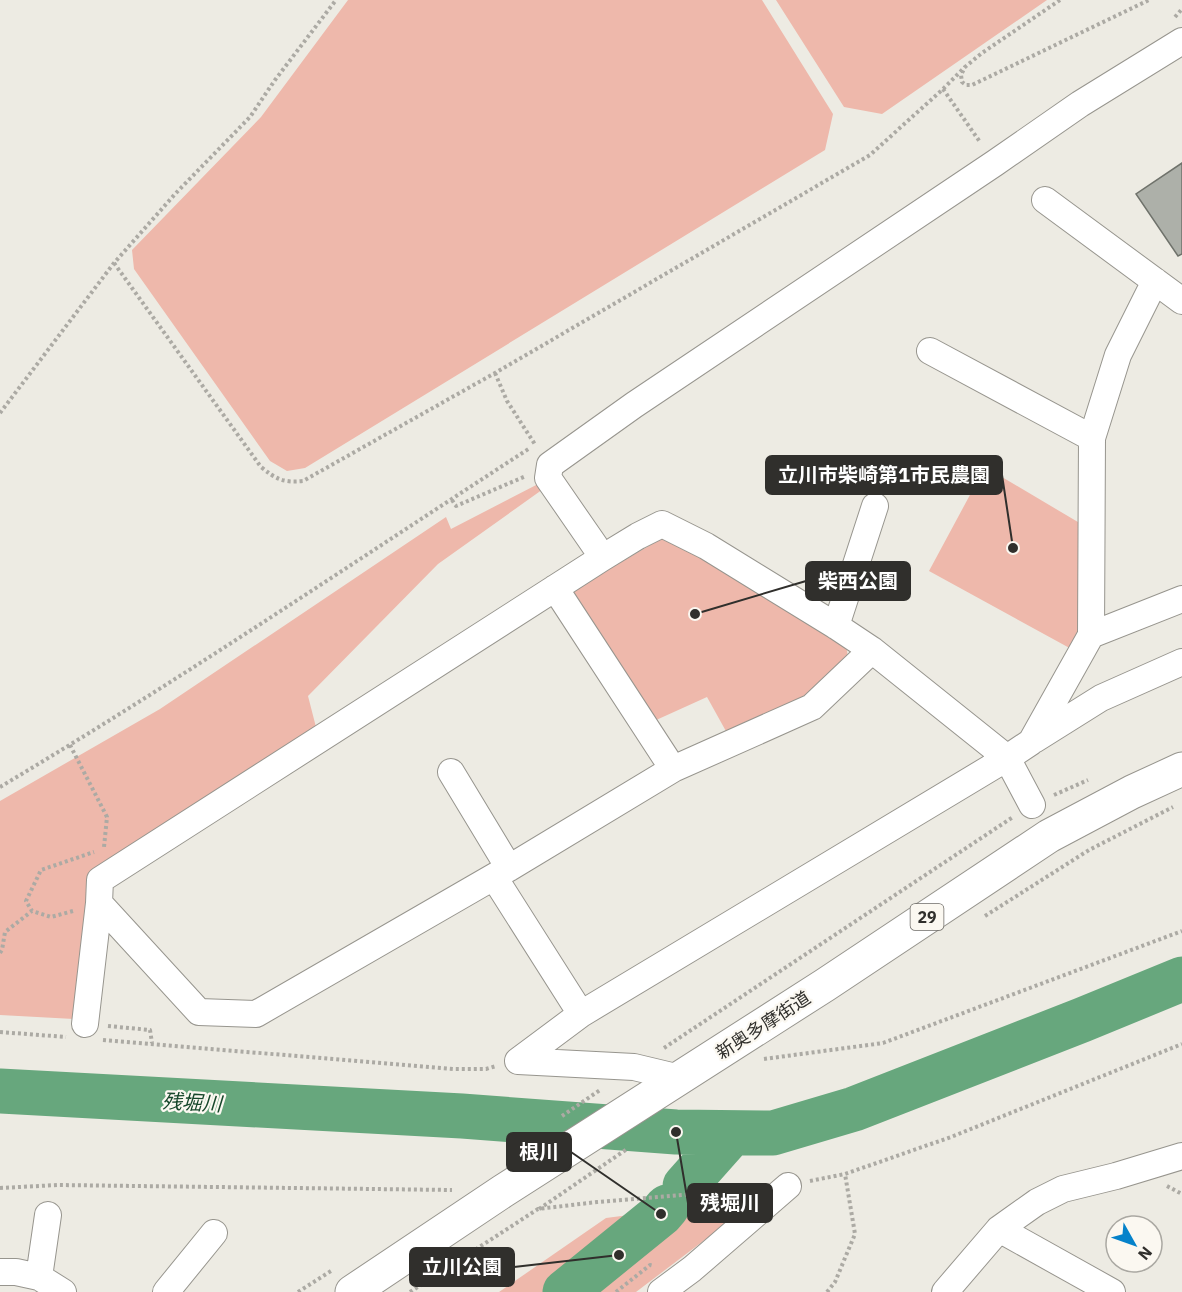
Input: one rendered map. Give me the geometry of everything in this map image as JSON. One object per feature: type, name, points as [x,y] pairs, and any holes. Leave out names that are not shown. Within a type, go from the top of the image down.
[{"type":"main road","name":"新奥多摩街道","points":[[352,1292],[503,1191],[825,985],[1049,836],[1132,792],[1182,770]]},
{"type":"street","points":[[602,558],[548,478],[543,455],[644,398],[995,164],[1080,104],[1178,29]]},
{"type":"street","points":[[1045,200],[1182,301]]},
{"type":"street","points":[[1031,742],[1091,635],[1092,438],[1118,355],[1155,281]]},
{"type":"street","points":[[930,351],[1092,438]]},
{"type":"street","points":[[836,626],[875,506]]},
{"type":"street","points":[[83,1033],[100,880],[602,558],[662,524],[706,546],[872,650],[1007,758],[1032,805]]},
{"type":"street","points":[[555,588],[674,769]]},
{"type":"street","points":[[1091,635],[1182,600]]},
{"type":"street","points":[[99,903],[199,1012],[256,1014],[502,873],[674,769],[812,707],[872,650]]},
{"type":"street","points":[[518,1061],[582,1014],[1007,758],[1101,698],[1182,662]]},
{"type":"street","points":[[452,772],[502,873],[582,1014]]},
{"type":"street","points":[[518,1061],[634,1067],[680,1078]]},
{"type":"street","points":[[945,1292],[999,1228],[1037,1202],[1064,1189],[1182,1156]]},
{"type":"street","points":[[661,1292],[692,1269],[788,1186]]},
{"type":"street","points":[[39,1277],[48,1215]]},
{"type":"street","points":[[999,1228],[1101,1289]]},
{"type":"street","points":[[166,1292],[214,1233]]},
{"type":"street","points":[[0,1272],[16,1272],[39,1277],[63,1292]]},
{"type":"path","points":[[0,413],[114,263],[176,192],[250,117],[336,0]]},
{"type":"path","points":[[114,263],[261,466],[275,478],[289,482],[303,481],[495,373],[870,155],[982,53],[1060,0]]},
{"type":"path","points":[[965,67],[961,75],[962,82],[972,85],[1149,0]]},
{"type":"path","points":[[1178,29],[1182,9]]},
{"type":"path","points":[[943,89],[995,164]]},
{"type":"path","points":[[452,500],[456,506],[543,455],[507,401],[495,373]]},
{"type":"path","points":[[70,745],[107,817]]},
{"type":"path","points":[[634,1067],[1032,805],[1090,779]]},
{"type":"path","points":[[978,920],[1089,850],[1182,803]]},
{"type":"path","points":[[99,903],[51,917],[32,911],[27,901],[40,870],[104,849]]},
{"type":"path","points":[[0,953],[5,932],[32,911]]},
{"type":"path","points":[[768,1054],[758,1060],[883,1043],[1182,931]]},
{"type":"path","points":[[0,1032],[83,1033],[150,1030],[152,1043]]},
{"type":"path","points":[[83,1033],[152,1043],[453,1069],[486,1069],[518,1061]]},
{"type":"path","points":[[827,1292],[835,1282],[855,1234],[845,1174]]},
{"type":"path","points":[[0,1188],[58,1185],[455,1190]]},
{"type":"shaded area","points":[[348,0],[762,0],[833,114],[825,150],[305,468],[287,471],[270,461],[134,269],[132,250],[261,117]]},
{"type":"shaded area","points":[[776,0],[1047,0],[882,114],[844,107]]},
{"type":"shaded area","points":[[985,467],[1083,525],[1083,632],[1075,651],[929,571]]},
{"type":"shaded area","points":[[542,482],[546,487],[438,564],[308,696],[317,731],[94,876],[74,1019],[0,1015],[0,801],[160,709],[446,517],[451,529]]},
{"type":"shaded area","points":[[664,537],[845,637],[848,658],[806,701],[727,733],[707,697],[654,721],[570,592]]},
{"type":"shaded area","points":[[760,1198],[636,1292],[499,1292],[606,1218]]},
{"type":"building","points":[[1182,163],[1182,254],[1178,256],[1136,194]]},
{"type":"waterway","name":"残堀川","points":[[0,1091],[462,1116],[676,1132],[773,1133],[854,1109],[1182,979]]},
{"type":"waterway","points":[[685,1186],[732,1133]]},
{"type":"waterway","points":[[565,1292],[667,1207]]},
{"type":"place","name":"立川市柴崎第1市民農園","points":[[1013,548]]},
{"type":"place","name":"柴西公園","points":[[695,614]]},
{"type":"place","name":"残堀川","points":[[676,1132]]},
{"type":"place","name":"根川","points":[[661,1214]]},
{"type":"place","name":"立川公園","points":[[619,1255]]}]
